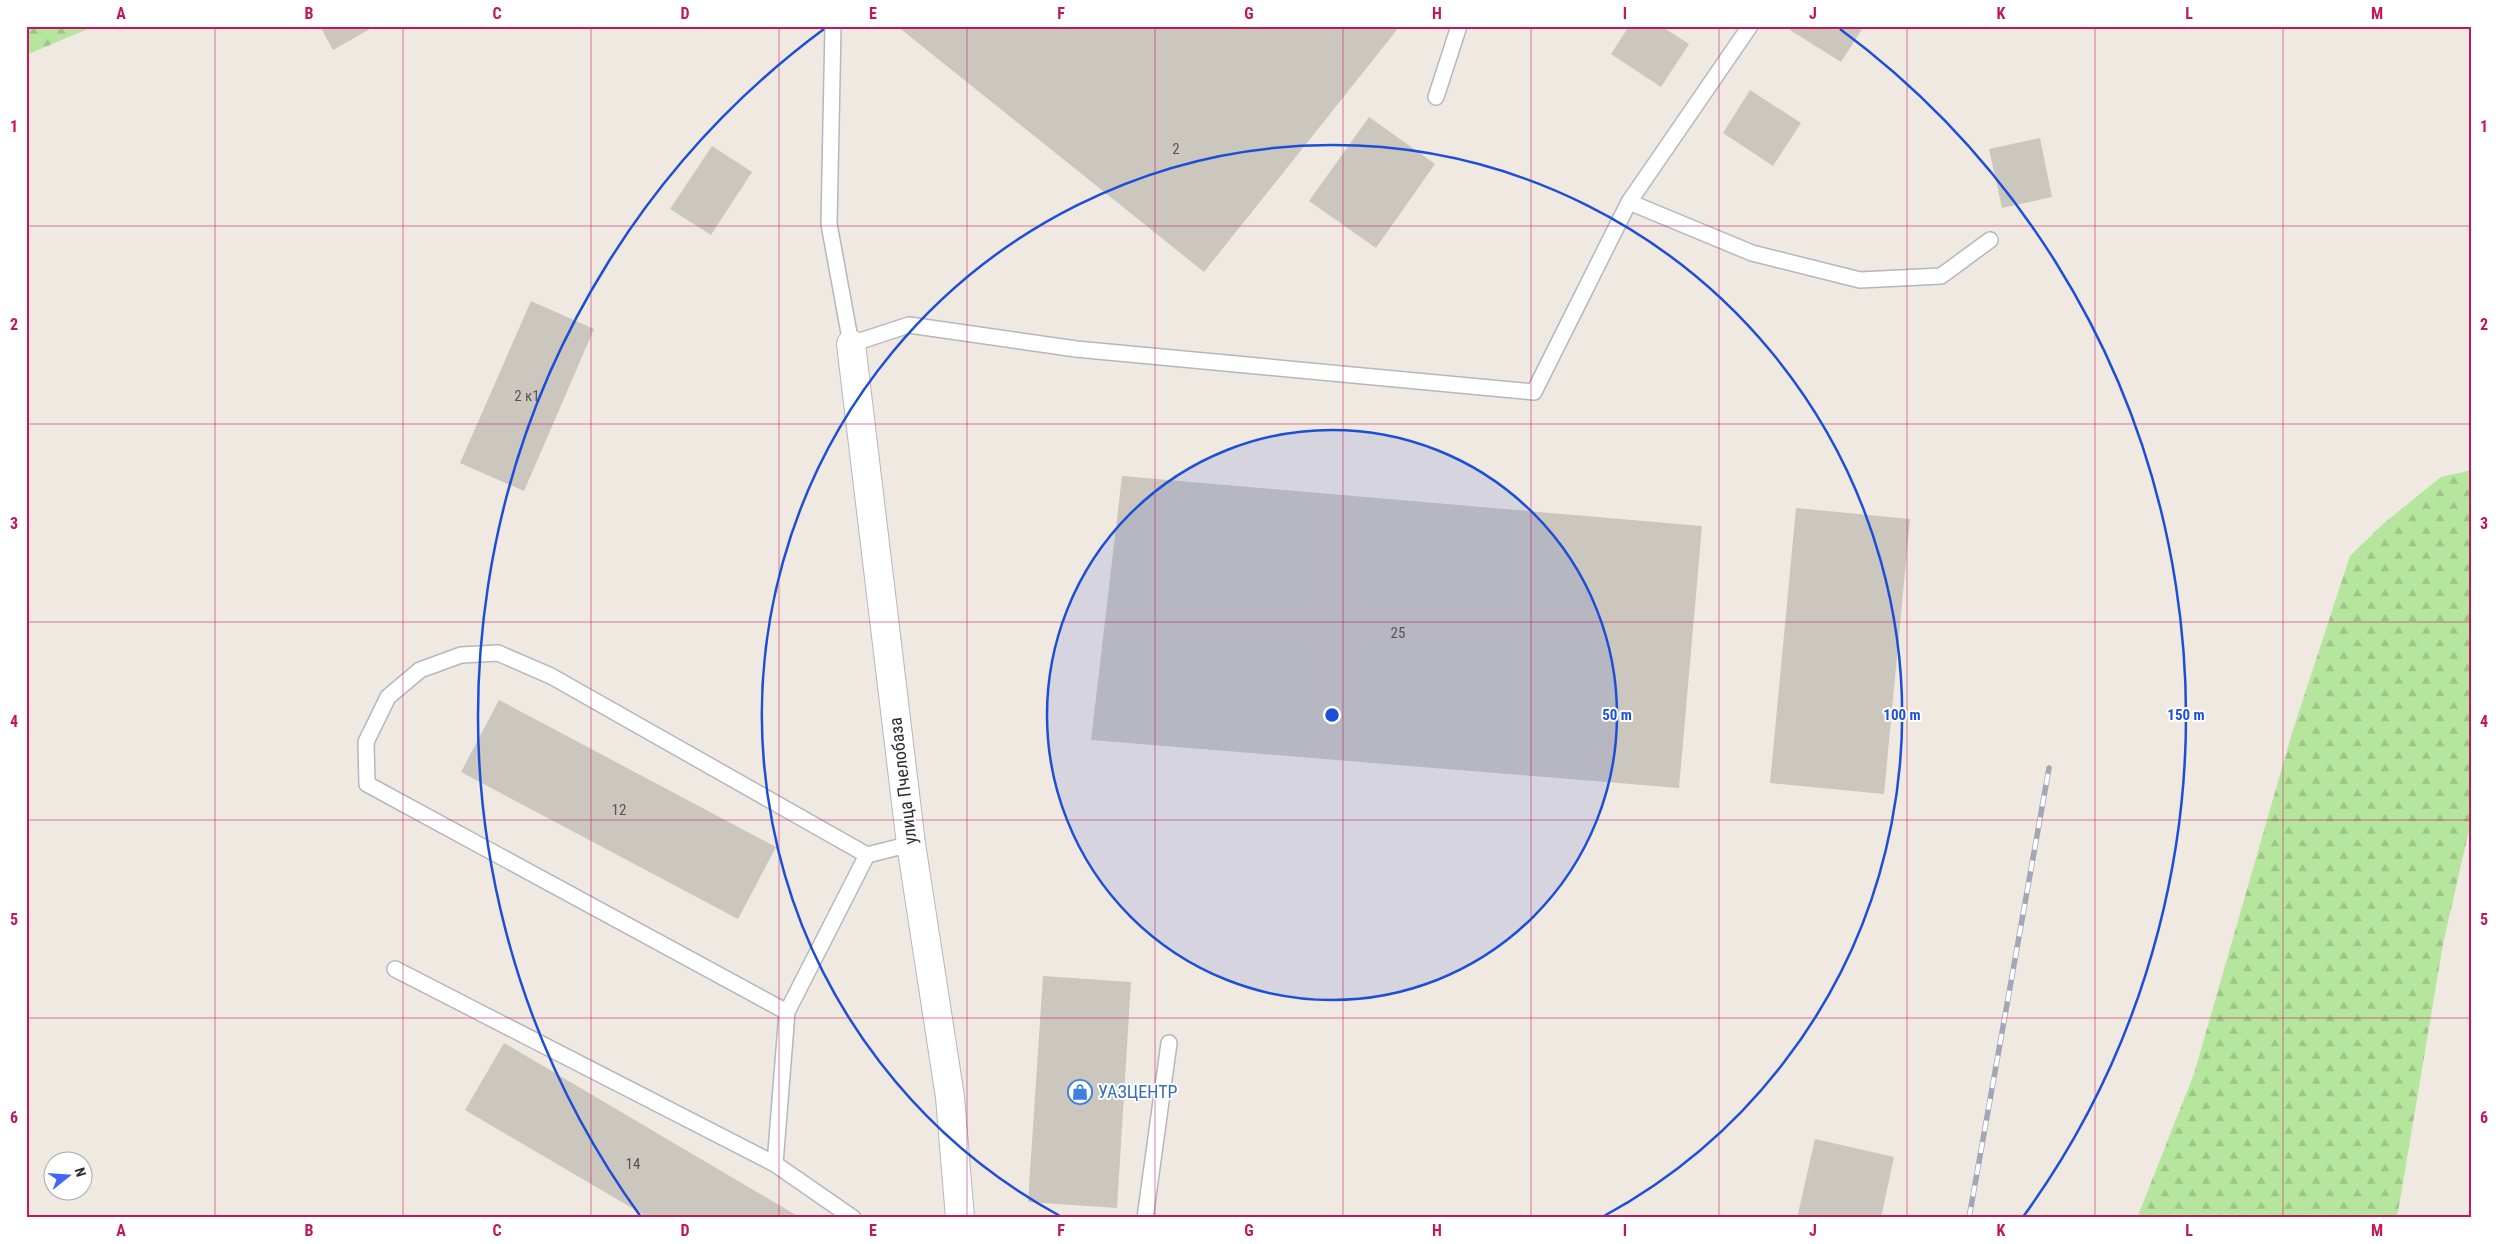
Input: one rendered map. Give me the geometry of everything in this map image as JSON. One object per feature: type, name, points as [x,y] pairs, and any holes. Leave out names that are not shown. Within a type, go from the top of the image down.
[{"type":"street","name":"улица Пчелобаза","points":[[851,344],[911,844],[950,1097],[960,1218]]},
{"type":"lane","points":[[833,26],[829,224],[851,344],[909,325],[1076,349],[1534,392],[1629,202],[1750,26]]},
{"type":"lane","points":[[1436,97],[1459,26]]},
{"type":"lane","points":[[1629,202],[1752,253],[1860,280],[1941,276],[1990,240]]},
{"type":"lane","points":[[787,1012],[367,784],[366,742],[388,696],[420,670],[461,655],[498,653],[551,676],[867,855],[911,844]]},
{"type":"lane","points":[[775,1164],[787,1012],[867,855]]},
{"type":"lane","points":[[395,969],[775,1164],[853,1218]]},
{"type":"lane","points":[[1145,1218],[1168,1043]]},
{"type":"green space","points":[[26,26],[95,26],[26,55]]},
{"type":"green space","points":[[2472,470],[2472,817],[2443,944],[2397,1218],[2137,1218],[2194,1074],[2292,733],[2350,556],[2383,524],[2441,477]]},
{"type":"building","points":[[320,26],[375,26],[333,50]]},
{"type":"building","points":[[897,26],[1400,26],[1204,272]]},
{"type":"building","points":[[1629,26],[1661,26],[1689,44],[1661,87],[1611,54]]},
{"type":"building","points":[[1793,26],[1864,26],[1841,62],[1790,30]]},
{"type":"building","points":[[1750,90],[1801,123],[1773,166],[1723,133]]},
{"type":"building","points":[[1369,117],[1435,164],[1376,248],[1309,201]]},
{"type":"building","points":[[2040,138],[2052,197],[2002,208],[1989,149]]},
{"type":"building","points":[[712,146],[752,172],[711,235],[670,209]]},
{"type":"building","points":[[531,301],[594,329],[524,491],[460,463]]},
{"type":"building","points":[[1122,476],[1702,526],[1679,788],[1091,740]]},
{"type":"building","points":[[1796,508],[1910,519],[1884,794],[1770,783]]},
{"type":"building","points":[[499,700],[776,847],[738,919],[461,772]]},
{"type":"building","name":"УАЗЦЕНТР","points":[[1043,976],[1131,982],[1117,1208],[1028,1202]]},
{"type":"building","points":[[504,1043],[801,1218],[649,1218],[465,1110]]},
{"type":"building","points":[[1815,1139],[1894,1157],[1881,1218],[1797,1218]]},
{"type":"railway","points":[[1969,1218],[2049,768]]},
{"type":"place","name":"УАЗЦЕНТР","points":[[1080,1092]]}]
